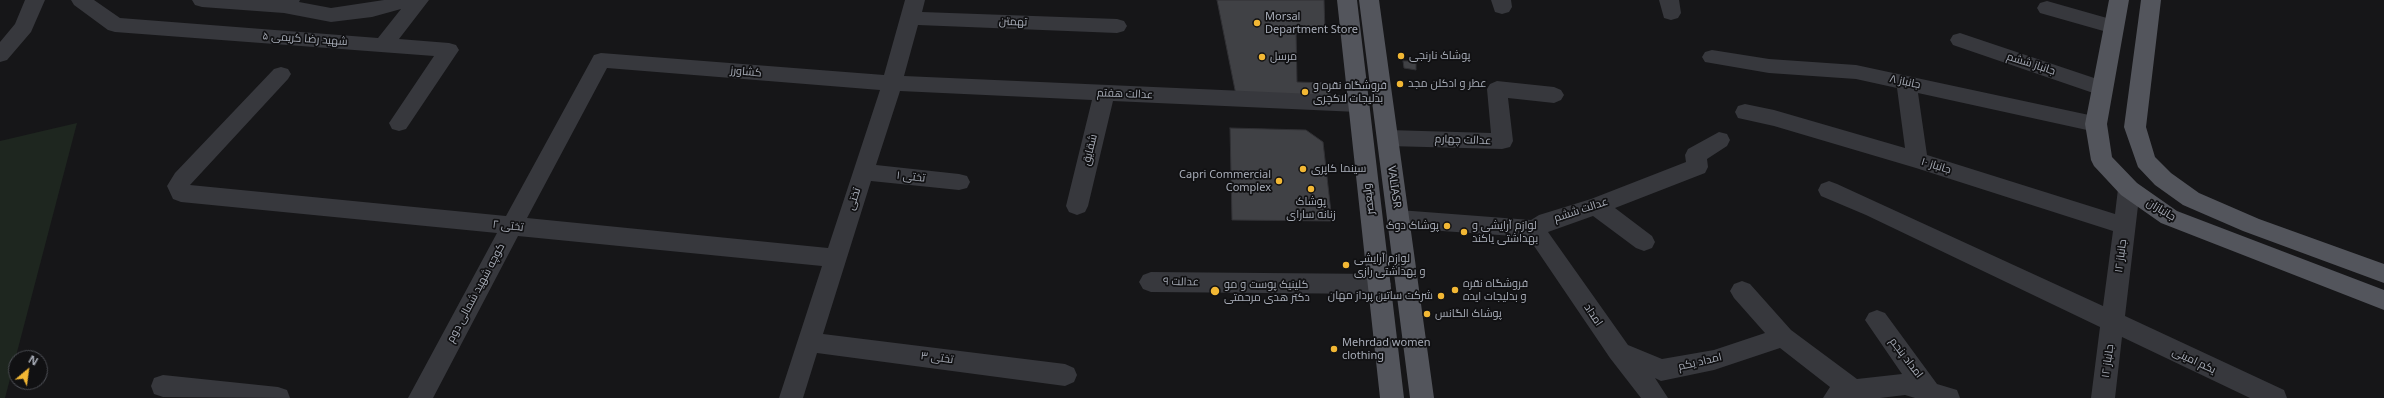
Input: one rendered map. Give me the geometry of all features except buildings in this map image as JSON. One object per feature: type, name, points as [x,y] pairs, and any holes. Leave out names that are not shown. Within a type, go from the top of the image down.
[{"type":"main road","name":"ولیعصر","points":[[1347,0],[1392,398]]},
{"type":"main road","name":"VALIASR","points":[[1369,0],[1422,398]]},
{"type":"main road","name":"جانبازان","points":[[2119,0],[2096,124],[2102,160],[2129,190],[2169,218],[2384,300]]},
{"type":"main road","points":[[2151,0],[2134,127],[2146,162],[2163,179],[2191,199],[2251,224],[2384,274]]},
{"type":"street","points":[[0,55],[24,27],[35,0]]},
{"type":"street","name":"شهید رضا کریمی ۵","points":[[81,0],[115,24],[449,50],[399,123]]},
{"type":"street","points":[[202,0],[287,3],[331,14],[372,10],[410,0]]},
{"type":"street","points":[[384,44],[420,0]]},
{"type":"street","points":[[2047,8],[2114,27]]},
{"type":"street","name":"تهمتن","points":[[912,9],[1117,26]]},
{"type":"street","name":"تختی","points":[[791,398],[892,83],[912,9]]},
{"type":"street","name":"جانباز ششم","points":[[1960,40],[2102,88]]},
{"type":"street","name":"جانباز ۸","points":[[1712,57],[1769,66],[1856,72],[2096,124]]},
{"type":"street","name":"کشاورز","points":[[601,60],[892,83]]},
{"type":"street","name":"کوچه شهید شمالی دوم","points":[[420,398],[601,60]]},
{"type":"street","name":"تختی ۲","points":[[281,74],[183,179],[178,186],[181,193],[836,258]]},
{"type":"street","points":[[1906,82],[1917,160]]},
{"type":"street","name":"عدالت هفتم","points":[[892,83],[1104,94],[1358,104]]},
{"type":"street","name":"عدالت چهارم","points":[[1388,138],[1502,141],[1497,89],[1554,95]]},
{"type":"street","name":"شقایق","points":[[1077,206],[1104,94]]},
{"type":"street","name":"۱۰ جانباز","points":[[1745,112],[1774,118],[1917,160],[2125,226]]},
{"type":"street","name":"عدالت ششم","points":[[1534,229],[1547,221],[1596,206],[1697,166],[1696,155],[1719,140]]},
{"type":"street","name":"۱ تختی","points":[[863,172],[959,182]]},
{"type":"street","name":"یکم امینی","points":[[1829,190],[1874,209],[2114,324],[2275,398]]},
{"type":"street","name":"۱۲ جانباز","points":[[2114,324],[2129,190]]},
{"type":"street","points":[[1596,206],[1644,242]]},
{"type":"street","points":[[1398,220],[1534,229]]},
{"type":"street","name":"امداد","points":[[1534,229],[1618,351],[1656,398]]},
{"type":"street","name":"عدالت ۹","points":[[1151,282],[1379,284]]},
{"type":"street","points":[[1742,291],[1783,336],[1844,394],[1905,384],[1937,396]]},
{"type":"street","name":"امداد پنجم","points":[[1877,320],[1937,396]]},
{"type":"street","name":"جانباز ۱۲","points":[[2103,398],[2114,324]]},
{"type":"street","name":"امداد یکم","points":[[1618,351],[1661,370],[1714,360],[1783,336]]},
{"type":"street","name":"تختی ۳","points":[[808,342],[1065,374]]},
{"type":"street","points":[[163,386],[278,398]]},
{"type":"shaded area","points":[[77,123],[18,350],[8,350],[8,387],[5,398],[0,398],[0,141]]},
{"type":"place","name":"Morsal Department Store","points":[[1257,23]]},
{"type":"place","name":"پوشاک نارنجی","points":[[1401,56]]},
{"type":"place","name":"مرسل","points":[[1262,57]]},
{"type":"place","name":"عطر و ادکلن مجد","points":[[1400,84]]},
{"type":"place","name":"فروشگاه نقره و بدلیجات لاکچری","points":[[1305,92]]},
{"type":"place","name":"سینما کاپری","points":[[1303,169]]},
{"type":"place","name":"Capri Commercial Complex","points":[[1279,181]]},
{"type":"place","name":"پوشاک زنانه سارای","points":[[1311,189]]},
{"type":"place","name":"پوشاک دوک","points":[[1447,226]]},
{"type":"place","name":"لوازم آرایشی و بهداشتی یاکند","points":[[1464,232]]},
{"type":"place","name":"لوازم آرایشی و بهداشتی رازی","points":[[1346,265]]},
{"type":"place","name":"فروشگاه نقره و بدلیجات ایده","points":[[1455,290]]},
{"type":"place","name":"کلینیک پوست و مو دکتر هدی مرحمتی","points":[[1215,291]]},
{"type":"place","name":"شرکت ساتین پرداز مهان","points":[[1441,296]]},
{"type":"place","name":"پوشاک الگانس","points":[[1427,314]]},
{"type":"place","name":"Mehrdad women clothing","points":[[1334,349]]}]
